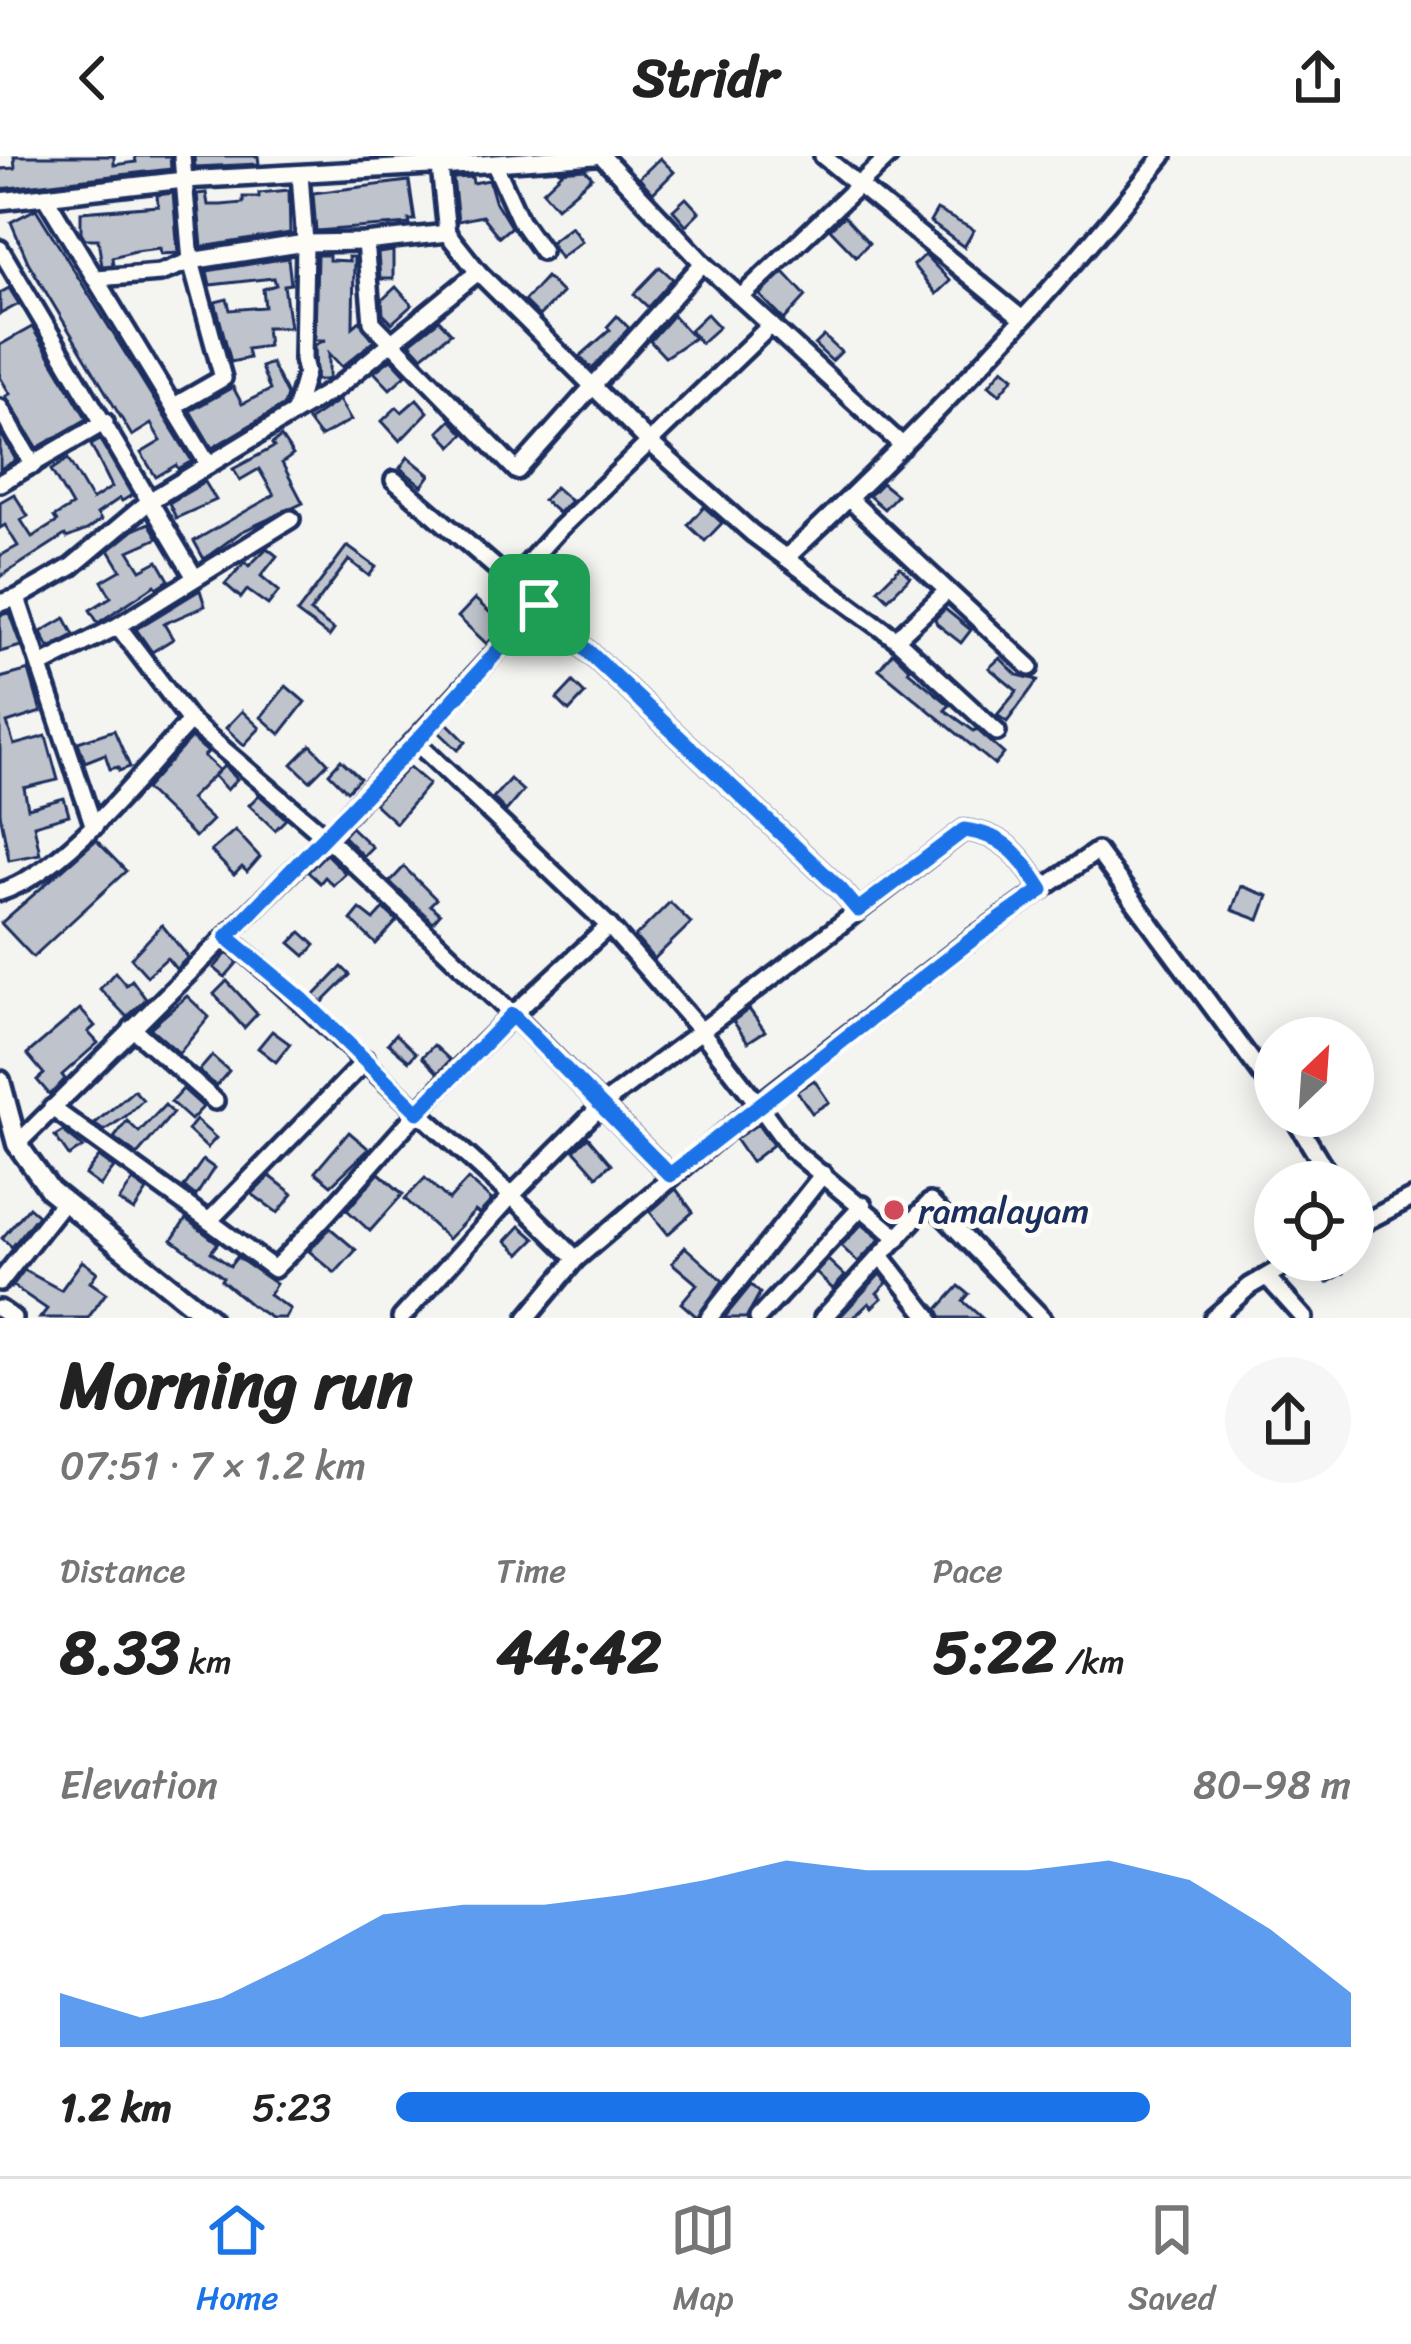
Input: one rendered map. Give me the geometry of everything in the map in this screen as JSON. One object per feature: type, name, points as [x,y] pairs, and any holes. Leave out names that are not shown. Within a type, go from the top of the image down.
[{"type":"main road","points":[[0,1081],[17,1144],[63,1202],[209,1318]]},
{"type":"street","points":[[176,406],[223,378],[191,261],[182,156]]},
{"type":"street","points":[[0,201],[184,180],[598,156],[703,263],[903,446]]},
{"type":"street","points":[[823,156],[1021,318]]},
{"type":"street","points":[[742,296],[889,156]]},
{"type":"street","points":[[786,558],[903,446],[1095,240],[1163,156]]},
{"type":"street","points":[[433,163],[447,233],[478,272],[648,441],[786,558],[896,639],[997,732]]},
{"type":"street","points":[[495,165],[520,220],[542,251]]},
{"type":"street","points":[[295,411],[306,373],[300,174]]},
{"type":"street","points":[[45,196],[208,464]]},
{"type":"street","points":[[97,278],[160,273],[191,261],[305,243],[447,233]]},
{"type":"street","points":[[365,242],[372,322],[517,472],[703,263]]},
{"type":"street","points":[[0,249],[194,577]]},
{"type":"street","points":[[0,603],[71,567],[151,500],[338,387],[478,272]]},
{"type":"street","points":[[512,581],[648,441],[772,325]]},
{"type":"street","points":[[0,409],[33,465]]},
{"type":"street","points":[[0,483],[105,422]]},
{"type":"street","points":[[394,480],[539,605],[858,910]]},
{"type":"street","points":[[849,499],[1030,667]]},
{"type":"street","points":[[41,665],[118,626],[291,519]]},
{"type":"street","points":[[896,639],[947,591]]},
{"type":"street","points":[[17,598],[94,826]]},
{"type":"street","points":[[17,1144],[326,837],[539,605]]},
{"type":"street","points":[[118,626],[190,721],[326,837],[670,1175]]},
{"type":"street","points":[[0,892],[22,884],[94,826],[190,721]]},
{"type":"street","points":[[416,742],[609,926],[701,1031],[791,1149],[898,1238]]},
{"type":"street","points":[[401,1318],[513,1193],[602,1106],[964,830],[992,834],[1023,860],[1042,890]]},
{"type":"street","points":[[527,1318],[576,1259],[670,1175],[974,938],[1097,851],[1254,1064]]},
{"type":"street","points":[[52,1108],[274,1268],[328,1216],[418,1112],[512,1015],[609,926]]},
{"type":"street","points":[[227,937],[513,1193],[576,1259]]},
{"type":"street","points":[[132,1028],[215,1101]]},
{"type":"street","points":[[209,1221],[366,1060]]},
{"type":"street","points":[[709,1318],[823,1174]]},
{"type":"street","points":[[1374,1215],[1411,1198]]},
{"type":"street","points":[[0,1282],[63,1202]]},
{"type":"street","points":[[823,1318],[930,1202],[1042,1318]]},
{"type":"street","points":[[758,1318],[863,1205]]},
{"type":"street","points":[[882,1257],[921,1314]]},
{"type":"street","points":[[1213,1318],[1261,1281]]},
{"type":"street","points":[[1271,1281],[1304,1318]]},
{"type":"street","points":[[0,1309],[13,1318]]},
{"type":"building","points":[[14,156],[114,156],[114,165],[136,162],[135,156],[170,156],[171,169],[0,189],[0,169],[15,168]]},
{"type":"building","points":[[194,156],[258,156],[259,164],[195,167]]},
{"type":"building","points":[[660,158],[674,172],[653,193],[639,178]]},
{"type":"building","points":[[585,169],[592,177],[557,207],[543,191],[560,171]]},
{"type":"building","points":[[472,177],[473,183],[489,180],[511,227],[499,237],[482,216],[458,221],[453,178]]},
{"type":"building","points":[[409,181],[415,220],[409,220],[410,224],[316,231],[313,193]]},
{"type":"building","points":[[289,190],[290,233],[202,247],[197,194],[206,193],[208,205],[221,205]]},
{"type":"building","points":[[173,193],[178,253],[161,254],[160,248],[135,251],[112,257],[113,265],[102,266],[98,239],[85,239],[81,232],[81,212],[158,206],[157,195]]},
{"type":"building","points":[[686,198],[699,212],[686,225],[673,210]]},
{"type":"building","points":[[36,209],[192,461],[156,477],[141,453],[161,441],[151,424],[132,436],[28,262],[11,222]]},
{"type":"building","points":[[937,210],[974,230],[964,247],[930,222]]},
{"type":"building","points":[[844,216],[869,243],[856,256],[830,229]]},
{"type":"building","points":[[571,226],[582,241],[560,258],[550,242]]},
{"type":"building","points":[[393,251],[393,279],[380,279],[378,253]]},
{"type":"building","points":[[317,255],[329,255],[329,260],[354,257],[353,327],[360,321],[374,341],[342,367],[329,353],[329,378],[325,380],[316,380],[315,345],[326,340],[315,340]]},
{"type":"building","points":[[925,255],[950,281],[936,294],[913,265]]},
{"type":"building","points":[[288,258],[291,284],[284,285],[290,327],[266,327],[268,346],[247,349],[249,358],[231,362],[215,302],[227,299],[230,310],[265,307],[263,289],[276,285],[274,278],[210,285],[207,271]]},
{"type":"building","points":[[660,267],[673,279],[648,307],[634,294]]},
{"type":"building","points":[[784,272],[806,296],[784,320],[760,295]]},
{"type":"building","points":[[546,277],[562,293],[539,316],[524,301]]},
{"type":"building","points":[[396,287],[412,305],[392,323],[383,314],[382,300]]},
{"type":"building","points":[[9,288],[19,304],[0,314],[0,293]]},
{"type":"building","points":[[707,314],[719,327],[701,343],[690,330]]},
{"type":"building","points":[[673,315],[694,338],[665,357],[650,341]]},
{"type":"building","points":[[617,316],[629,328],[592,369],[580,356],[610,330],[607,327]]},
{"type":"building","points":[[439,320],[451,333],[422,356],[410,343]]},
{"type":"building","points":[[32,327],[87,419],[37,448],[0,377],[0,345]]},
{"type":"building","points":[[824,336],[841,352],[832,361],[815,345]]},
{"type":"building","points":[[391,359],[406,375],[390,389],[374,372]]},
{"type":"building","points":[[271,363],[287,395],[284,405],[212,448],[190,411],[233,387],[242,404],[270,390],[261,367]]},
{"type":"building","points":[[1003,368],[1014,377],[1000,394],[989,385]]},
{"type":"building","points":[[417,399],[428,412],[400,441],[382,421],[397,407],[402,412]]},
{"type":"building","points":[[339,400],[351,420],[320,437],[308,421]]},
{"type":"building","points":[[451,420],[464,434],[452,446],[439,432]]},
{"type":"building","points":[[0,432],[16,460],[0,469]]},
{"type":"building","points":[[281,437],[293,455],[282,463],[303,503],[241,532],[204,559],[194,541],[274,495],[259,469],[240,480],[233,469],[274,447]]},
{"type":"building","points":[[100,440],[132,495],[97,514],[101,520],[87,530],[65,535],[0,577],[0,556],[18,546],[5,525],[0,528],[0,502],[14,494],[28,516],[21,520],[32,537],[57,522],[54,517],[72,506],[51,470],[68,459],[92,500],[112,487],[91,445]]},
{"type":"building","points":[[408,457],[430,475],[422,486],[400,468]]},
{"type":"building","points":[[205,482],[216,500],[176,518],[169,503]]},
{"type":"building","points":[[882,483],[897,495],[884,509],[869,496]]},
{"type":"building","points":[[555,487],[571,501],[558,513],[543,500]]},
{"type":"building","points":[[704,507],[722,523],[705,541],[688,525]]},
{"type":"building","points":[[149,523],[158,538],[129,551],[141,570],[158,561],[169,580],[98,623],[90,610],[111,597],[102,581],[121,570],[109,550]]},
{"type":"building","points":[[347,546],[376,567],[369,576],[349,560],[310,612],[334,630],[329,637],[297,613]]},
{"type":"building","points":[[267,548],[277,556],[261,576],[279,591],[268,605],[247,590],[241,598],[225,584],[245,562],[249,566]]},
{"type":"building","points":[[900,567],[910,577],[888,599],[878,589]]},
{"type":"building","points":[[200,590],[205,606],[164,624],[173,639],[152,652],[136,629]]},
{"type":"building","points":[[475,599],[507,622],[487,644],[458,617]]},
{"type":"building","points":[[945,609],[971,630],[961,643],[937,624],[935,619]]},
{"type":"building","points":[[9,613],[21,646],[0,652],[0,615]]},
{"type":"building","points":[[65,618],[74,635],[49,648],[41,632]]},
{"type":"building","points":[[893,652],[908,671],[950,705],[945,710],[1004,754],[995,765],[879,669]]},
{"type":"building","points":[[1000,658],[1017,675],[1038,680],[1007,722],[997,715],[1017,691],[989,668]]},
{"type":"building","points":[[29,670],[41,712],[7,723],[14,745],[46,736],[58,780],[24,788],[28,808],[64,798],[69,815],[34,825],[40,854],[9,860],[0,813],[0,678]]},
{"type":"building","points":[[573,682],[585,694],[569,711],[557,699]]},
{"type":"building","points":[[286,686],[305,702],[280,734],[261,717]]},
{"type":"building","points":[[242,711],[260,728],[244,745],[226,728]]},
{"type":"building","points":[[447,723],[466,742],[458,750],[439,732]]},
{"type":"building","points":[[114,730],[130,767],[110,769],[105,754],[85,762],[78,742]]},
{"type":"building","points":[[191,738],[219,770],[190,799],[212,820],[195,837],[145,789]]},
{"type":"building","points":[[311,745],[328,763],[310,781],[292,764]]},
{"type":"building","points":[[341,760],[360,778],[347,791],[329,773]]},
{"type":"building","points":[[224,766],[237,779],[227,790],[214,776]]},
{"type":"building","points":[[409,767],[429,784],[396,823],[374,803]]},
{"type":"building","points":[[510,779],[523,791],[506,811],[493,798]]},
{"type":"building","points":[[259,795],[286,819],[275,830],[249,805]]},
{"type":"building","points":[[351,827],[372,847],[363,856],[343,836]]},
{"type":"building","points":[[235,830],[260,857],[247,872],[242,867],[234,875],[211,851]]},
{"type":"building","points":[[96,840],[126,871],[33,957],[1,923]]},
{"type":"building","points":[[326,854],[345,873],[333,885],[325,877],[320,883],[308,872]]},
{"type":"building","points":[[404,867],[436,899],[430,905],[440,914],[433,922],[390,882]]},
{"type":"building","points":[[1241,886],[1268,896],[1259,920],[1232,910]]},
{"type":"building","points":[[670,902],[691,923],[654,959],[635,937]]},
{"type":"building","points":[[360,909],[374,920],[384,909],[397,921],[376,944],[351,920]]},
{"type":"building","points":[[162,925],[188,957],[176,969],[167,958],[147,976],[131,958]]},
{"type":"building","points":[[301,932],[315,945],[305,956],[290,943]]},
{"type":"building","points":[[227,953],[238,962],[225,977],[214,968]]},
{"type":"building","points":[[342,967],[350,975],[322,1003],[314,996]]},
{"type":"building","points":[[115,972],[126,985],[132,980],[146,999],[127,1017],[100,989]]},
{"type":"building","points":[[227,981],[257,1014],[244,1028],[214,994]]},
{"type":"building","points":[[187,996],[209,1017],[179,1053],[150,1028]]},
{"type":"building","points":[[80,1009],[95,1026],[88,1032],[98,1043],[62,1075],[65,1079],[50,1095],[37,1080],[44,1074],[27,1054]]},
{"type":"building","points":[[749,1009],[765,1031],[748,1042],[733,1021]]},
{"type":"building","points":[[272,1031],[290,1044],[276,1062],[258,1048]]},
{"type":"building","points":[[396,1034],[416,1053],[409,1061],[388,1043]]},
{"type":"building","points":[[434,1045],[450,1060],[438,1073],[422,1057]]},
{"type":"building","points":[[212,1056],[229,1071],[216,1086],[199,1071]]},
{"type":"building","points":[[814,1080],[829,1102],[812,1113],[797,1091]]},
{"type":"building","points":[[183,1089],[203,1107],[191,1120],[171,1102]]},
{"type":"building","points":[[134,1090],[143,1100],[126,1116],[104,1131],[94,1124]]},
{"type":"building","points":[[165,1105],[173,1113],[137,1155],[114,1138],[127,1121],[139,1132]]},
{"type":"building","points":[[196,1120],[216,1138],[207,1148],[188,1130]]},
{"type":"building","points":[[758,1124],[773,1145],[751,1162],[735,1139]]},
{"type":"building","points":[[63,1131],[83,1147],[69,1156],[55,1136]]},
{"type":"building","points":[[349,1132],[369,1149],[331,1185],[315,1172]]},
{"type":"building","points":[[588,1137],[611,1164],[597,1176],[574,1150]]},
{"type":"building","points":[[99,1157],[114,1168],[100,1186],[85,1175]]},
{"type":"building","points":[[203,1160],[214,1168],[196,1196],[184,1187]]},
{"type":"building","points":[[379,1173],[403,1194],[370,1231],[347,1210]]},
{"type":"building","points":[[270,1176],[293,1194],[278,1213],[252,1194]]},
{"type":"building","points":[[425,1178],[449,1200],[468,1179],[492,1200],[448,1239],[405,1199]]},
{"type":"building","points":[[133,1181],[147,1191],[134,1211],[119,1201]]},
{"type":"building","points":[[676,1189],[693,1212],[668,1234],[650,1212]]},
{"type":"building","points":[[29,1207],[38,1215],[12,1247],[2,1238]]},
{"type":"building","points":[[186,1219],[218,1243],[211,1252],[230,1266],[237,1257],[276,1284],[269,1295],[290,1309],[285,1318],[271,1318],[251,1305],[223,1277],[172,1240]]},
{"type":"building","points":[[862,1224],[880,1239],[858,1262],[841,1246]]},
{"type":"building","points":[[520,1226],[535,1239],[520,1254],[506,1241]]},
{"type":"building","points":[[330,1228],[356,1250],[335,1273],[309,1251]]},
{"type":"building","points":[[685,1247],[723,1281],[697,1317],[681,1303],[697,1284],[672,1263]]},
{"type":"building","points":[[828,1260],[845,1276],[833,1289],[816,1273]]},
{"type":"building","points":[[82,1261],[97,1272],[90,1282],[106,1293],[88,1318],[40,1318],[47,1309],[13,1286],[10,1289],[24,1270],[61,1290]]},
{"type":"building","points":[[880,1274],[887,1283],[877,1293],[882,1298],[853,1318],[839,1318]]},
{"type":"building","points":[[751,1285],[760,1293],[746,1318],[724,1318]]},
{"type":"building","points":[[959,1286],[969,1294],[963,1301],[982,1318],[942,1318],[938,1309]]},
{"type":"place","name":"ramalayam","points":[[894,1210]]},
{"type":"route","points":[[539,605],[858,910],[964,830],[992,834],[1023,860],[1042,890],[670,1175],[512,1015],[418,1112],[303,1000],[227,937],[464,691],[539,605]]}]
